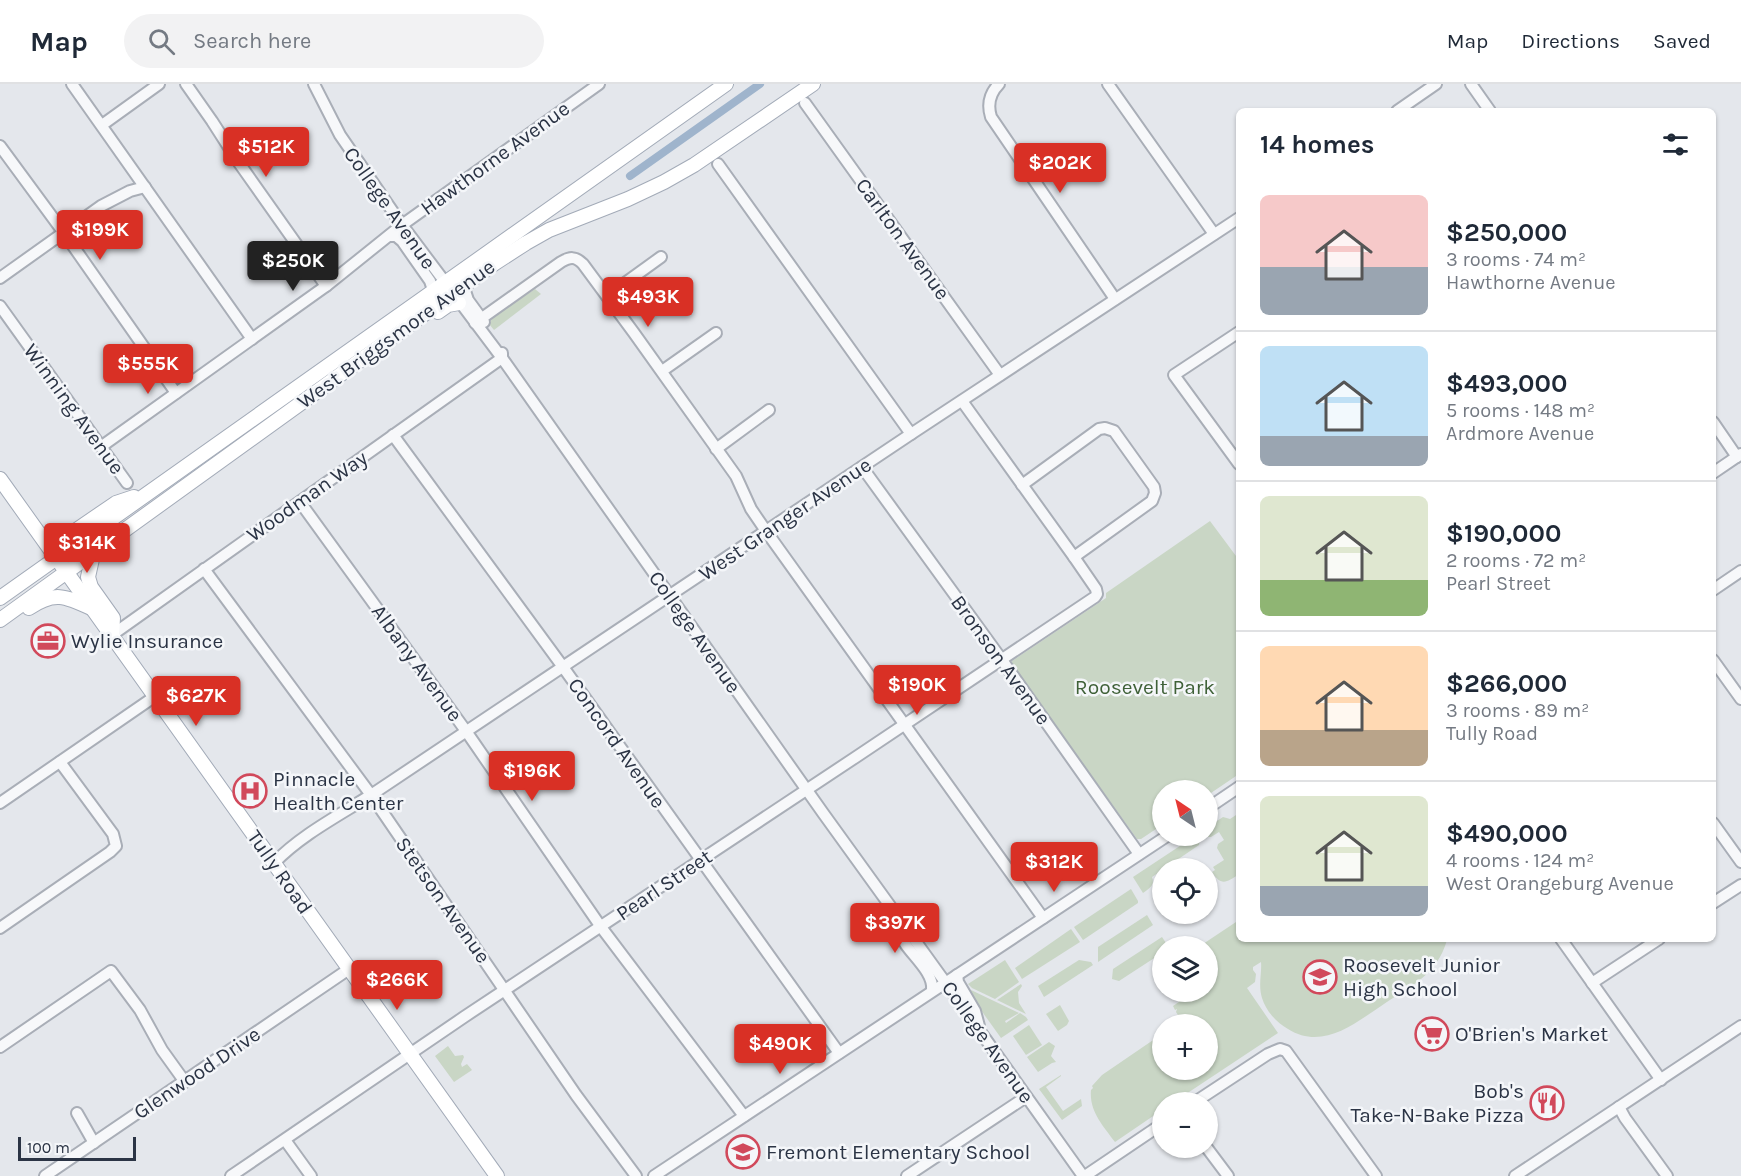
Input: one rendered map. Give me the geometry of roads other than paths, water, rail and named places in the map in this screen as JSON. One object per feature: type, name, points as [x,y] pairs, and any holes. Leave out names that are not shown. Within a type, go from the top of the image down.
[{"type":"main road","name":"West Briggsmore Avenue","points":[[0,620],[352,365],[726,84]]},
{"type":"main road","name":"West Briggsmore Avenue","points":[[0,598],[148,492],[450,291],[537,237],[563,224],[648,190],[694,165],[813,84]]},
{"type":"main road","name":"Tully Road","points":[[0,479],[497,1176]]},
{"type":"main road","points":[[38,532],[56,544],[116,503],[148,492]]},
{"type":"main road","points":[[98,549],[92,559],[87,577],[91,587],[113,618],[112,635]]},
{"type":"main road","points":[[0,628],[38,601],[55,596],[71,599],[93,609]]},
{"type":"street","points":[[72,84],[252,339]]},
{"type":"street","points":[[102,125],[159,84]]},
{"type":"street","points":[[186,84],[326,286]]},
{"type":"street","name":"College Avenue","points":[[314,84],[339,135],[402,225],[450,291],[502,348],[501,358],[806,790],[1084,1176]]},
{"type":"street","name":"Hawthorne Avenue","points":[[102,446],[326,286],[402,225],[599,84]]},
{"type":"street","points":[[999,84],[990,98],[991,117],[1115,299]]},
{"type":"street","points":[[1108,84],[1214,234]]},
{"type":"street","points":[[1401,108],[1436,84]]},
{"type":"street","points":[[1471,84],[1488,108]]},
{"type":"street","name":"Carlton Avenue","points":[[805,103],[1000,375]]},
{"type":"street","points":[[0,146],[176,393]]},
{"type":"street","points":[[718,164],[911,434]]},
{"type":"street","points":[[0,278],[114,198],[145,187]]},
{"type":"street","name":"West Granger Avenue","points":[[274,863],[288,849],[1236,220]]},
{"type":"street","points":[[402,225],[402,241]]},
{"type":"street","points":[[389,236],[396,236],[402,241],[430,281],[468,300],[478,321],[561,261],[568,258],[578,259],[583,264],[662,371],[735,476],[751,509],[766,531],[1044,918]]},
{"type":"street","points":[[607,296],[661,257]]},
{"type":"street","name":"Winning Avenue","points":[[0,306],[128,483]]},
{"type":"street","points":[[662,371],[716,333]]},
{"type":"street","points":[[1234,448],[1174,375],[1236,334]]},
{"type":"street","name":"Woodman Way","points":[[112,635],[501,358]]},
{"type":"street","points":[[962,401],[1022,485],[1074,556],[1152,501],[1155,493],[1154,488],[1114,431],[1105,428],[1100,429],[1022,485]]},
{"type":"street","points":[[716,449],[769,410]]},
{"type":"street","points":[[1716,426],[1739,455],[1716,471]]},
{"type":"street","name":"Concord Avenue","points":[[393,435],[563,667],[839,1053]]},
{"type":"street","name":"Bronson Avenue","points":[[862,467],[1139,854]]},
{"type":"street","name":"Albany Avenue","points":[[300,502],[466,731],[601,927],[744,1116]]},
{"type":"street","name":"Pearl Street","points":[[231,1176],[1092,599],[1097,594],[1095,587],[1074,556]]},
{"type":"street","name":"Stetson Avenue","points":[[204,569],[371,795],[576,1095],[636,1176]]},
{"type":"street","points":[[1716,588],[1741,571]]},
{"type":"street","points":[[1716,664],[1741,699]]},
{"type":"street","points":[[0,803],[154,697]]},
{"type":"street","points":[[0,928],[116,846],[112,834],[60,762]]},
{"type":"street","points":[[1218,801],[1236,789]]},
{"type":"street","points":[[1716,828],[1741,862]]},
{"type":"street","points":[[654,1176],[1152,846]]},
{"type":"street","points":[[1716,901],[1741,885]]},
{"type":"street","points":[[892,909],[904,943],[929,976],[933,984],[932,990]]},
{"type":"street","points":[[1562,942],[1661,1080]]},
{"type":"street","points":[[1592,983],[1654,942]]},
{"type":"street","name":"Glenwood Drive","points":[[45,1176],[349,969]]},
{"type":"street","points":[[0,1047],[111,971],[140,1011],[162,1050],[185,1082]]},
{"type":"street","points":[[957,975],[958,982],[975,1011],[981,1033]]},
{"type":"street","points":[[1515,1176],[1741,1026]]},
{"type":"street","points":[[1210,1092],[1275,1050],[1286,1051],[1376,1176]]},
{"type":"street","points":[[907,1176],[1026,1097]]},
{"type":"street","points":[[1619,1107],[1667,1176]]},
{"type":"street","points":[[77,1113],[94,1143]]},
{"type":"street","points":[[1084,1176],[1152,1132]]},
{"type":"street","points":[[285,1140],[311,1176]]},
{"type":"street","points":[[1214,1158],[1228,1176]]},
{"type":"waterway","points":[[630,176],[760,84]]},
{"type":"place","name":"Wylie Insurance","points":[[48,641]]},
{"type":"place","name":"Pinnacle Health Center","points":[[250,791]]},
{"type":"place","name":"Roosevelt Junior High School","points":[[1320,977]]},
{"type":"place","name":"O'Brien's Market","points":[[1432,1034]]},
{"type":"place","name":"Bob's Take-N-Bake Pizza","points":[[1547,1103]]},
{"type":"place","name":"Fremont Elementary School","points":[[743,1152]]},
{"type":"park label","name":"Roosevelt Park","points":[[1145,687]]}]
